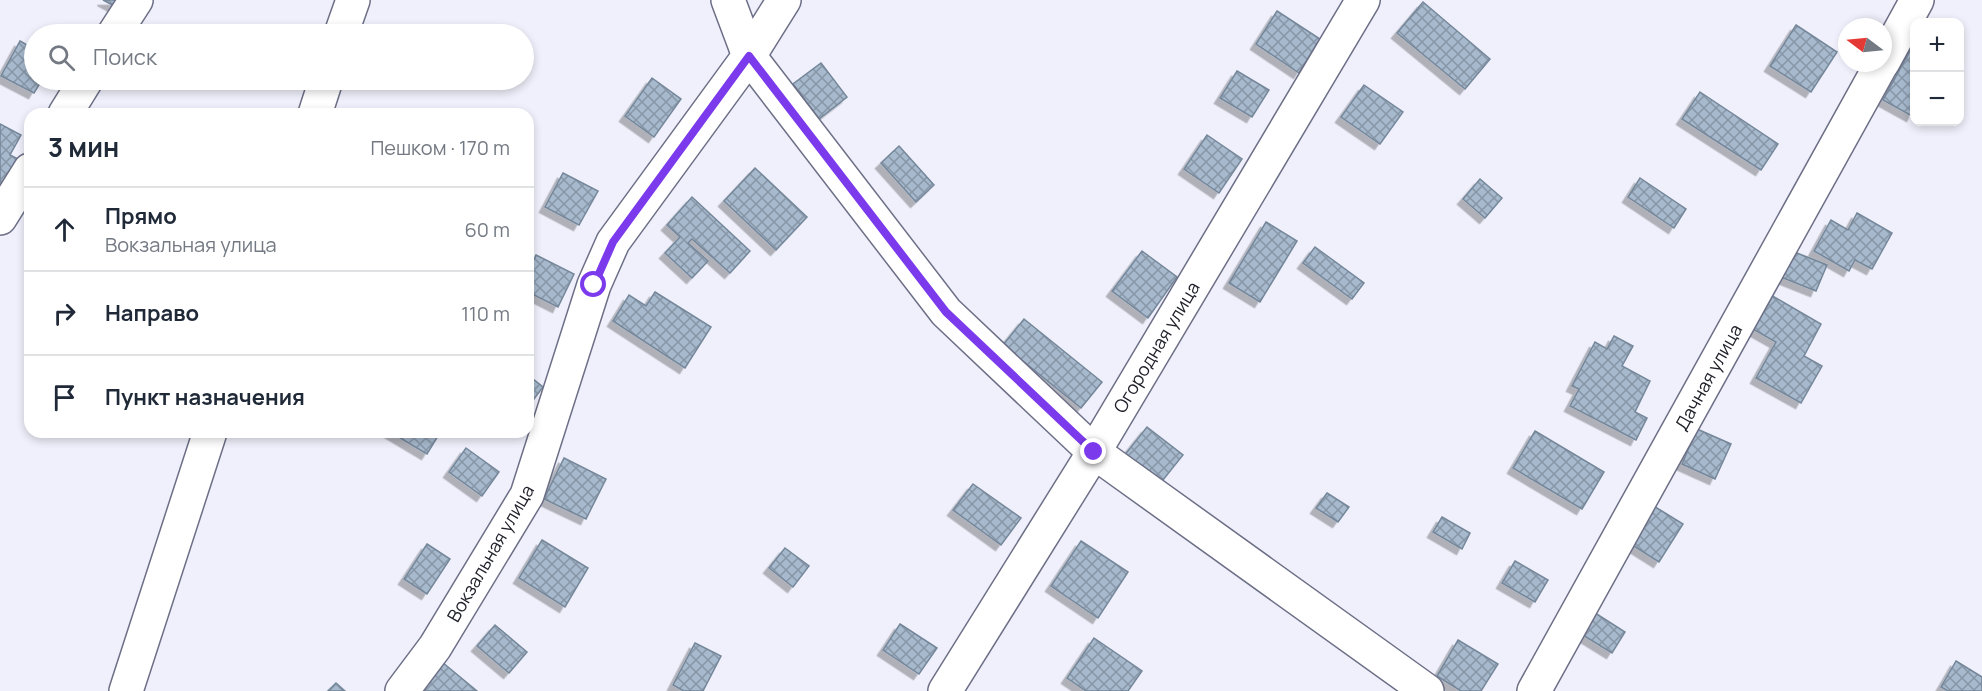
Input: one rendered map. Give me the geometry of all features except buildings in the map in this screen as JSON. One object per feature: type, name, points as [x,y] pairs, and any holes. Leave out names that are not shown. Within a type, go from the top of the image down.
[{"type":"street","points":[[120,24],[136,0]]},
{"type":"street","points":[[345,24],[353,0]]},
{"type":"street","points":[[728,0],[749,56],[946,312],[1094,452],[1427,691]]},
{"type":"street","name":"Вокзальная улица","points":[[402,691],[435,647],[527,495],[594,285],[613,242],[749,56],[784,0]]},
{"type":"street","name":"Огородная улица","points":[[945,691],[1094,452],[1363,0]]},
{"type":"street","name":"Дачная улица","points":[[1892,46],[1917,0]]},
{"type":"street","name":"Дачная улица","points":[[1533,691],[1877,72]]},
{"type":"street","points":[[69,108],[80,90]]},
{"type":"street","points":[[317,108],[323,90]]},
{"type":"street","points":[[0,218],[24,180]]},
{"type":"street","points":[[126,691],[208,438]]},
{"type":"route","points":[[594,285],[613,242],[749,56],[946,312],[1094,452]]}]
